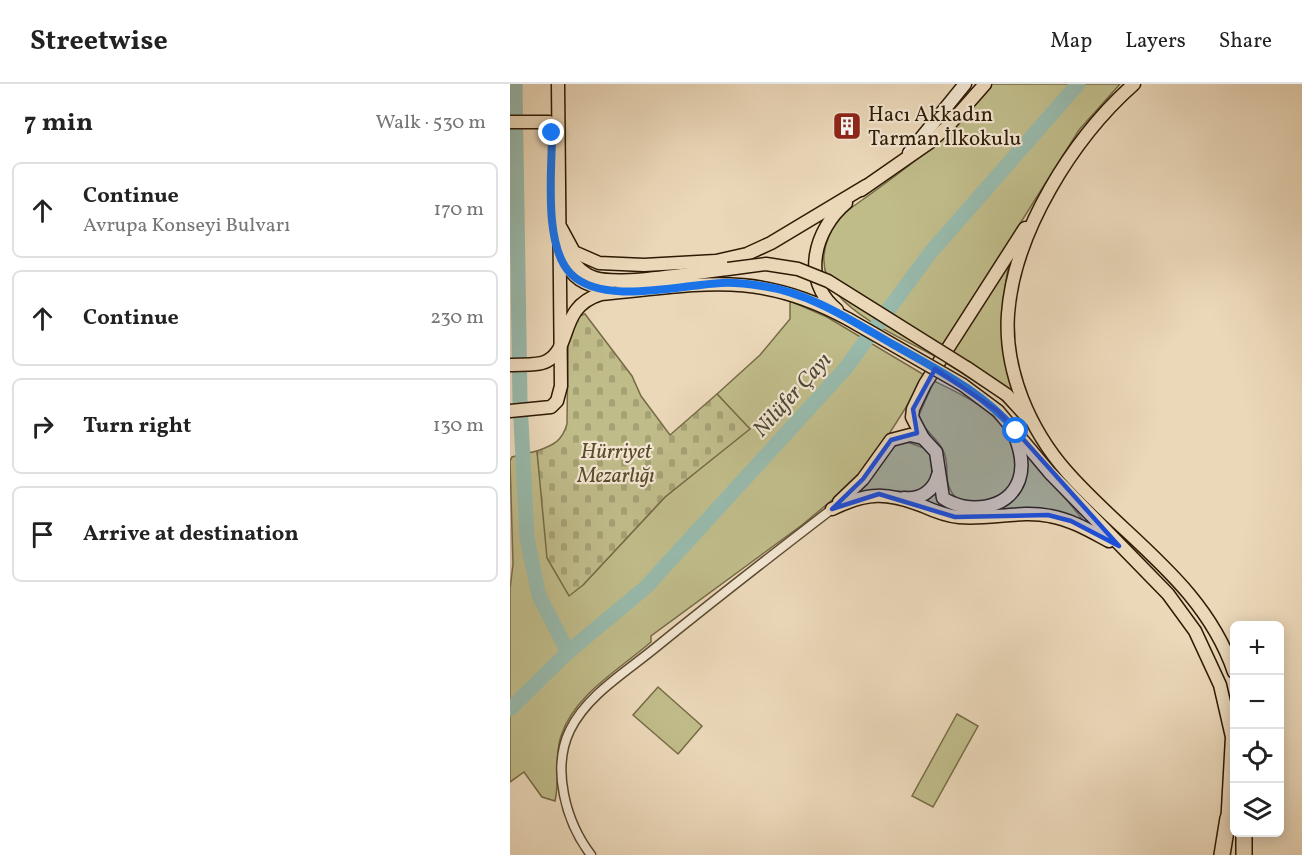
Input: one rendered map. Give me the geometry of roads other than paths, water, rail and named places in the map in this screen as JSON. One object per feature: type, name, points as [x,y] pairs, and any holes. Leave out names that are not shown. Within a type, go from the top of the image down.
[{"type":"highway","points":[[1223,855],[1228,818]]},
{"type":"highway","points":[[1242,837],[1242,855]]},
{"type":"main road","points":[[510,411],[551,407],[559,395],[558,84]]},
{"type":"main road","points":[[898,165],[966,84]]},
{"type":"main road","points":[[557,214],[564,238],[574,252],[600,263],[652,265],[716,261],[747,254],[771,243],[898,165],[948,126],[985,84]]},
{"type":"main road","points":[[1010,424],[1019,446],[1021,465],[1019,481],[1008,495],[994,505],[975,508],[953,505],[943,498],[936,452],[923,438],[912,417],[913,409],[925,384],[1051,187],[1091,129],[1132,85]]},
{"type":"main road","points":[[510,122],[549,122],[552,126],[551,215],[558,249],[569,272],[580,282],[618,292]]},
{"type":"main road","points":[[848,319],[833,307],[822,288],[816,274],[815,254],[828,221],[866,186]]},
{"type":"main road","points":[[1051,187],[1017,266],[1008,315],[1009,341],[1020,392],[1047,447],[1068,473],[1194,597],[1217,632],[1230,663]]},
{"type":"main road","points":[[558,231],[571,260],[580,270],[594,278],[630,279],[766,264],[798,268],[828,281],[967,368],[1006,395],[1039,430]]},
{"type":"main road","points":[[510,365],[545,362],[560,345],[569,319],[589,297],[618,292],[724,283],[746,284],[803,297],[848,319],[963,385],[998,411],[1050,473],[1168,594],[1195,631],[1213,666],[1232,737],[1228,818]]},
{"type":"main road","points":[[832,509],[863,478],[891,440],[904,435],[923,438]]},
{"type":"main road","points":[[903,498],[919,496],[931,489],[937,479],[939,466]]},
{"type":"main road","points":[[832,509],[853,499],[879,494],[903,498],[955,517],[987,519],[1048,515],[1071,521],[1119,546]]},
{"type":"street","points":[[591,855],[573,824],[566,800],[561,768],[566,740],[582,710],[603,690],[730,587],[832,509]]},
{"type":"waterway","points":[[515,84],[520,401],[527,538],[539,596],[568,652]]},
{"type":"waterway","name":"Nilüfer Çayı","points":[[510,709],[568,652],[646,587],[845,369],[930,253],[1078,84]]},
{"type":"place","name":"Hacı Akkadın Tarman İlkokulu","points":[[847,126]]},
{"type":"park label","name":"Hürriyet Mezarlığı","points":[[616,463]]}]
